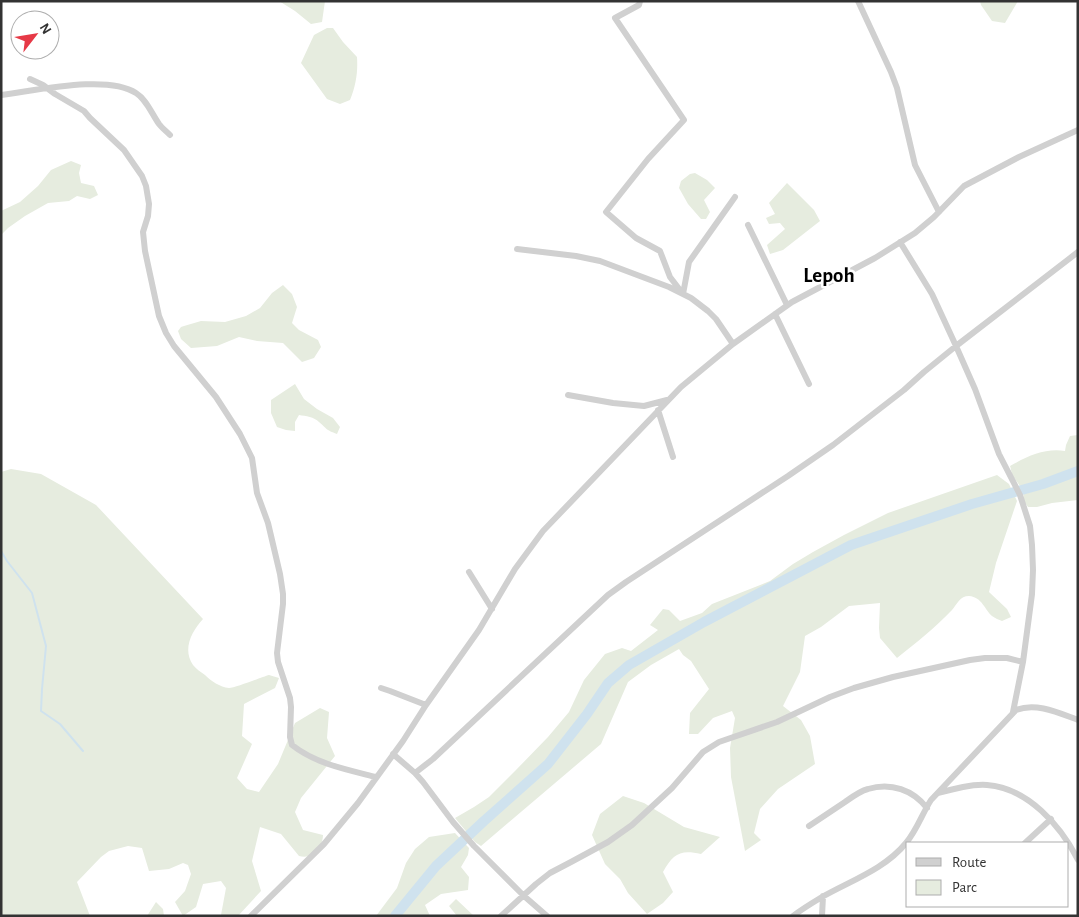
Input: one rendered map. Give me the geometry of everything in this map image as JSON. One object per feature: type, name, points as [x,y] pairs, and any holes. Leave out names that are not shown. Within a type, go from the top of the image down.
[{"type":"street","points":[[640,1],[639,5],[614,18],[684,120],[648,159],[606,212],[636,238],[660,251],[670,277],[683,294]]},
{"type":"street","points":[[858,1],[897,88],[915,165],[939,212]]},
{"type":"street","points":[[30,79],[49,88],[84,111],[124,150],[142,176],[146,186],[149,204],[148,216],[143,232],[145,251],[158,312],[164,328],[170,340],[216,397],[240,434],[252,458],[257,493],[268,523],[284,599],[277,653],[278,662],[290,698],[290,737],[292,745],[312,758],[376,778]]},
{"type":"street","points":[[1,95],[49,88],[102,84],[115,86],[132,91],[140,96],[158,123],[170,135]]},
{"type":"street","points":[[251,916],[324,844],[358,803],[479,630],[515,569],[543,531],[668,399],[733,344],[787,305],[859,267],[921,228],[964,186],[1019,157],[1078,130]]},
{"type":"street","points":[[683,294],[689,262],[735,197]]},
{"type":"street","points":[[748,225],[787,305]]},
{"type":"street","points":[[900,242],[932,294],[956,346],[999,454],[1020,495],[1030,526],[1033,562],[1032,594],[1023,662],[1013,712]]},
{"type":"street","points":[[517,249],[576,256],[600,261],[633,272],[691,298],[712,315],[733,344]]},
{"type":"street","points":[[415,773],[433,759],[608,595],[833,445],[904,390],[956,346],[1078,252]]},
{"type":"street","points":[[775,314],[810,384]]},
{"type":"street","points":[[568,395],[644,406],[668,399]]},
{"type":"street","points":[[658,410],[673,457]]},
{"type":"street","points":[[469,572],[492,609]]},
{"type":"street","points":[[501,916],[550,873],[608,842],[632,825],[672,788],[703,752],[719,742],[778,722],[830,697],[879,680],[970,660],[1007,658],[1023,662]]},
{"type":"street","points":[[381,688],[426,706]]},
{"type":"street","points":[[907,842],[930,800],[1013,712],[1021,708],[1032,707],[1078,720]]},
{"type":"street","points":[[393,754],[415,773],[474,846],[547,916]]},
{"type":"street","points":[[936,793],[987,785],[1002,788],[1018,794],[1032,803],[1051,819],[1067,842]]},
{"type":"street","points":[[810,826],[858,793],[876,787],[904,789],[920,800],[927,808]]},
{"type":"street","points":[[1026,842],[1051,819]]},
{"type":"street","points":[[793,916],[823,896],[862,876],[895,855],[906,843]]},
{"type":"street","points":[[1069,845],[1078,860]]},
{"type":"street","points":[[822,916],[823,896]]},
{"type":"green space","points":[[279,1],[325,1],[322,22],[311,24]]},
{"type":"green space","points":[[980,1],[1018,1],[1005,23],[992,21]]},
{"type":"green space","points":[[327,28],[333,28],[357,57],[356,78],[350,100],[340,104],[327,99],[301,63],[314,35]]},
{"type":"green space","points":[[71,161],[81,165],[79,173],[81,183],[94,186],[98,195],[90,199],[77,196],[69,201],[48,203],[25,216],[1,235],[1,211],[20,202],[38,186],[51,170]]},
{"type":"green space","points":[[695,173],[707,180],[715,188],[704,200],[710,212],[706,219],[701,219],[688,204],[679,188],[681,181],[690,174]]},
{"type":"green space","points":[[787,183],[814,210],[820,221],[783,250],[770,254],[767,245],[785,229],[780,223],[769,224],[766,218],[775,214],[769,203]]},
{"type":"green space","points":[[283,285],[292,294],[297,307],[292,323],[299,330],[318,340],[321,347],[314,358],[302,362],[283,343],[257,341],[239,337],[217,346],[191,348],[181,339],[178,331],[181,327],[201,321],[225,322],[246,316],[260,308],[272,293]]},
{"type":"green space","points":[[295,384],[304,399],[333,418],[340,427],[337,434],[315,419],[299,415],[295,422],[295,431],[277,427],[271,413],[271,400]]},
{"type":"green space","points":[[1078,435],[1078,500],[1028,507],[1023,500],[1022,489],[1012,474],[1010,466],[1037,454],[1058,450],[1065,451],[1070,436]]},
{"type":"green space","points":[[11,469],[41,474],[96,505],[203,619],[195,629],[188,647],[190,659],[197,669],[219,685],[229,688],[269,675],[279,678],[275,688],[244,704],[242,736],[252,744],[237,778],[247,789],[259,792],[278,764],[295,723],[320,708],[329,712],[327,738],[335,756],[301,798],[295,812],[303,830],[323,835],[321,844],[311,855],[299,856],[281,834],[260,827],[252,861],[261,891],[238,916],[221,915],[226,888],[221,881],[203,884],[196,907],[183,916],[175,902],[185,891],[191,874],[188,865],[183,863],[169,869],[149,871],[142,848],[128,846],[109,851],[77,882],[90,916],[1,916],[1,472]]},
{"type":"green space","points":[[997,475],[1009,484],[1017,501],[996,563],[989,592],[1007,609],[1011,617],[1002,621],[998,620],[977,599],[969,596],[963,597],[933,629],[897,658],[880,638],[880,603],[849,606],[821,627],[805,636],[800,672],[783,706],[801,720],[810,736],[815,764],[778,789],[760,809],[754,833],[761,840],[745,851],[731,777],[730,748],[735,718],[732,711],[713,718],[698,734],[689,734],[690,713],[709,689],[691,661],[679,649],[651,665],[628,682],[601,744],[481,846],[475,842],[455,818],[489,797],[548,737],[569,712],[584,680],[605,654],[622,648],[631,651],[658,630],[650,625],[663,609],[669,610],[680,621],[702,613],[712,604],[770,581],[813,552],[888,513]]},
{"type":"green space","points":[[623,796],[644,803],[684,827],[720,837],[701,854],[682,853],[670,861],[663,872],[673,892],[663,903],[647,914],[628,893],[620,879],[605,864],[592,835],[600,814]]},
{"type":"green space","points":[[455,833],[469,848],[468,855],[461,867],[469,877],[468,890],[441,894],[425,905],[430,916],[376,916],[397,888],[406,863],[415,849],[429,837]]},
{"type":"green space","points":[[456,899],[474,916],[457,916],[449,906]]},
{"type":"green space","points":[[156,902],[163,909],[164,916],[147,916]]},
{"type":"waterway","points":[[395,916],[436,866],[548,764],[587,714],[608,683],[629,665],[704,622],[851,545],[972,504],[1043,484],[1078,471]]},
{"type":"waterway","points":[[1,551],[32,593],[46,646],[41,711],[60,724],[83,751]]},
{"type":"district","name":"Lepoh","points":[[829,275]]}]
